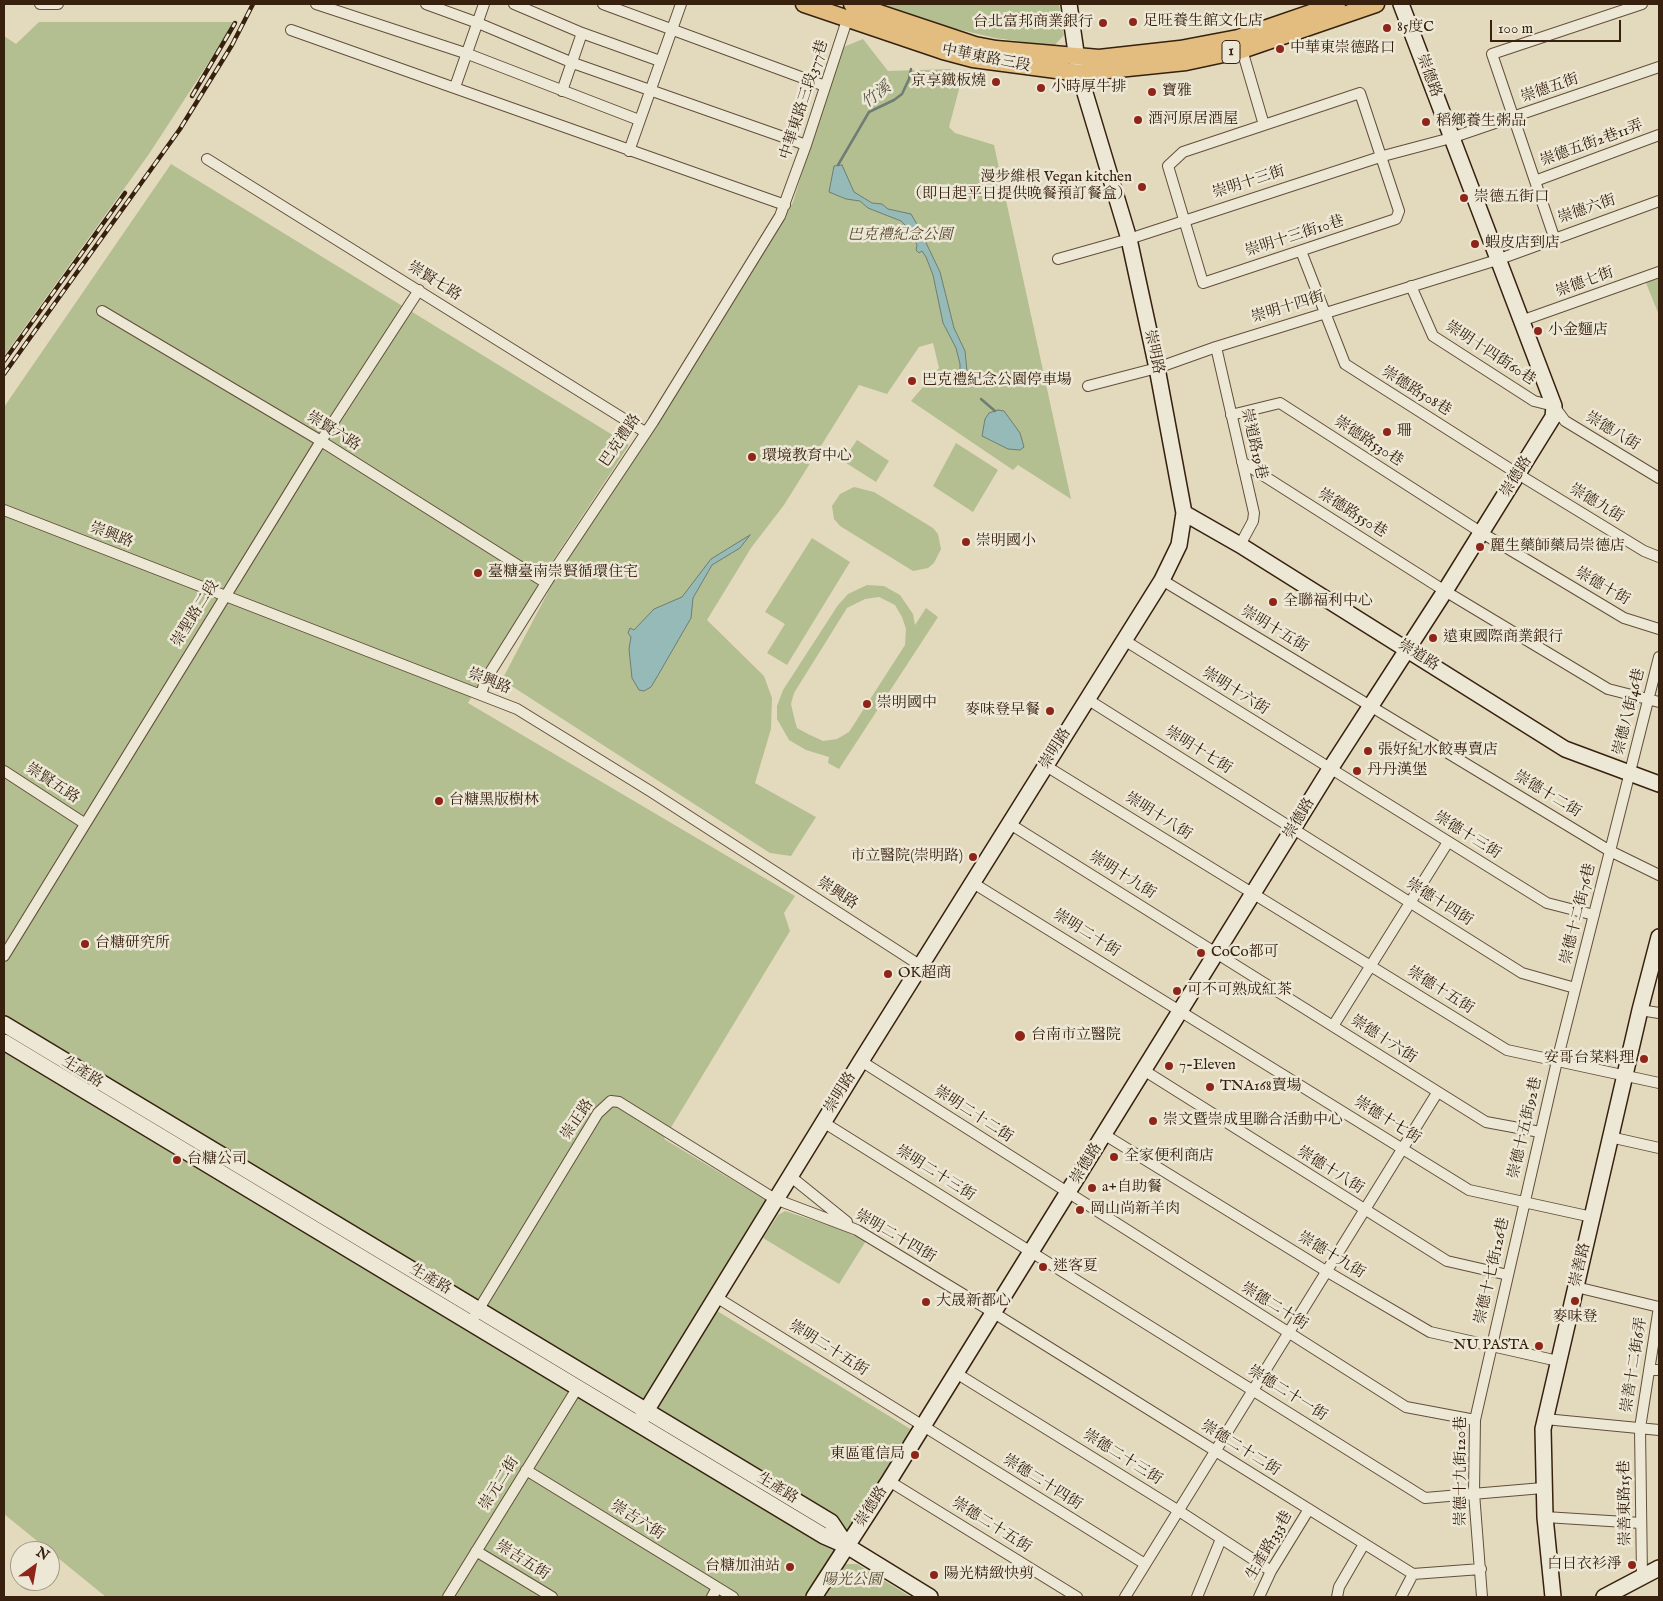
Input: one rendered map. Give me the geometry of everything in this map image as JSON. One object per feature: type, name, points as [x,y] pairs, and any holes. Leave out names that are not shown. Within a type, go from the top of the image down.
[{"type":"main road","name":"中華東路三段","points":[[1078,65],[1099,58],[1180,50],[1238,38],[1336,4]]},
{"type":"main road","name":"中華東路三段","points":[[810,5],[850,9],[943,51],[973,59],[1078,65],[1186,62],[1242,50],[1376,4]]},
{"type":"street","points":[[40,4],[58,4]]},
{"type":"street","points":[[316,4],[468,54],[639,120]]},
{"type":"street","points":[[426,4],[478,23],[573,63],[806,146]]},
{"type":"street","points":[[456,87],[484,4]]},
{"type":"street","points":[[514,4],[582,33],[660,61]]},
{"type":"street","points":[[603,4],[825,86]]},
{"type":"street","points":[[629,151],[681,4]]},
{"type":"street","name":"崇明路","points":[[638,1424],[860,1061],[974,883],[1162,580],[1179,545],[1184,513],[1157,368],[1129,239],[1078,65],[1069,4]]},
{"type":"street","name":"崇德路","points":[[814,1597],[889,1481],[1146,1071],[1330,769],[1408,650],[1550,424],[1554,406],[1401,4]]},
{"type":"street","points":[[1554,237],[1515,116],[1492,54],[1618,8],[1642,4]]},
{"type":"street","name":"中華東路三段377巷","points":[[785,205],[850,9]]},
{"type":"street","points":[[291,30],[785,205]]},
{"type":"street","points":[[562,91],[582,33]]},
{"type":"street","points":[[1242,50],[1264,125]]},
{"type":"street","name":"崇德五街","points":[[1451,138],[1659,67]]},
{"type":"street","points":[[1184,220],[1168,166],[1183,152],[1360,92],[1383,156]]},
{"type":"street","name":"崇德五街2巷11弄","points":[[1536,181],[1659,135]]},
{"type":"street","name":"崇明十三街","points":[[1058,259],[1129,239],[1383,156],[1451,138]]},
{"type":"street","name":"崇明十三街10巷","points":[[1184,220],[1203,283],[1396,219],[1399,211],[1383,156]]},
{"type":"street","name":"崇賢七路","points":[[207,159],[645,432]]},
{"type":"street","name":"崇德六街","points":[[1497,260],[1554,237],[1659,201]]},
{"type":"street","name":"巴克禮路","points":[[481,694],[486,679],[546,582],[645,432],[785,205]]},
{"type":"street","name":"崇德路508巷","points":[[1301,251],[1345,364],[1518,474]]},
{"type":"street","name":"崇明十四街","points":[[1088,386],[1157,368],[1326,312],[1497,260]]},
{"type":"street","name":"崇德七街","points":[[1521,321],[1659,272]]},
{"type":"street","name":"崇明十四街60巷","points":[[1411,286],[1433,336],[1534,400],[1554,406]]},
{"type":"street","name":"崇聖路二段","points":[[4,956],[225,595],[418,290]]},
{"type":"street","name":"崇賢六路","points":[[102,311],[321,441],[546,582]]},
{"type":"street","name":"崇道路19巷","points":[[1216,347],[1254,517],[1240,545]]},
{"type":"street","name":"崇德路530巷","points":[[1231,415],[1280,404],[1482,533]]},
{"type":"street","name":"崇德八街","points":[[1554,406],[1565,421],[1659,478]]},
{"type":"street","name":"崇德路550巷","points":[[1242,462],[1445,591],[1608,689],[1659,702]]},
{"type":"street","name":"崇德九街","points":[[1518,474],[1644,551],[1659,556]]},
{"type":"street","name":"崇興路","points":[[4,510],[481,694],[516,710],[590,754],[921,966]]},
{"type":"street","name":"崇道路","points":[[1184,513],[1240,545],[1565,749],[1659,784]]},
{"type":"street","name":"崇德十街","points":[[1482,533],[1624,618],[1659,629]]},
{"type":"street","name":"崇明十五街","points":[[1162,580],[1371,707]]},
{"type":"street","name":"崇明十六街","points":[[1124,640],[1330,769]]},
{"type":"street","name":"崇德八街46巷","points":[[1630,774],[1659,657]]},
{"type":"street","name":"崇明十七街","points":[[1087,700],[1294,829]]},
{"type":"street","name":"崇德十二街","points":[[1371,707],[1610,850],[1659,875]]},
{"type":"street","name":"崇明十八街","points":[[1046,766],[1254,894]]},
{"type":"street","name":"崇德十三街","points":[[1330,769],[1547,903],[1594,915]]},
{"type":"street","name":"崇賢五路","points":[[4,770],[84,823]]},
{"type":"street","name":"崇德十二街76巷","points":[[1557,1061],[1630,774]]},
{"type":"street","name":"崇明十九街","points":[[1010,824],[1217,954]]},
{"type":"street","name":"崇德十四街","points":[[1294,829],[1522,973],[1575,988]]},
{"type":"street","points":[[1333,1026],[1448,842]]},
{"type":"street","name":"崇明二十街","points":[[974,883],[1182,1011]]},
{"type":"street","name":"崇德十五街","points":[[1254,894],[1506,1050],[1659,1083]]},
{"type":"street","name":"崇善路","points":[[1553,1597],[1543,1488],[1542,1435],[1640,1010],[1659,943]]},
{"type":"street","name":"崇德十六街","points":[[1217,954],[1486,1122],[1540,1132]]},
{"type":"street","points":[[1640,1010],[1659,1013]]},
{"type":"street","name":"崇德十七街","points":[[1182,1011],[1469,1190],[1592,1217]]},
{"type":"street","name":"生產路","points":[[4,1024],[213,1152],[647,1410],[831,1522],[847,1546]]},
{"type":"street","name":"生產路","points":[[4,1042],[824,1536],[847,1546],[930,1597]]},
{"type":"street","name":"崇明二十二街","points":[[860,1061],[1069,1194]]},
{"type":"street","name":"崇德十五街92巷","points":[[1524,1203],[1557,1061]]},
{"type":"street","name":"崇德十八街","points":[[1146,1071],[1446,1261],[1508,1275]]},
{"type":"street","points":[[1125,1597],[1437,1093]]},
{"type":"street","name":"崇正路","points":[[471,1322],[598,1113],[611,1101],[626,1105],[775,1200]]},
{"type":"street","name":"崇明二十三街","points":[[823,1122],[1032,1252]]},
{"type":"street","name":"崇德十九街","points":[[1105,1135],[1326,1271],[1430,1332],[1558,1362]]},
{"type":"street","points":[[1610,1137],[1659,1148]]},
{"type":"street","points":[[790,1176],[857,1230]]},
{"type":"street","name":"崇德二十街","points":[[1069,1194],[1406,1407],[1475,1420]]},
{"type":"street","name":"崇明二十四街","points":[[775,1200],[857,1230],[994,1312]]},
{"type":"street","name":"崇德十七街126巷","points":[[1490,1347],[1524,1203]]},
{"type":"street","name":"崇德二十一街","points":[[1032,1252],[1424,1498],[1543,1488]]},
{"type":"street","points":[[1576,1287],[1659,1307]]},
{"type":"street","name":"崇明二十五街","points":[[716,1297],[923,1427]]},
{"type":"street","name":"崇善十二街6弄","points":[[1640,1428],[1654,1370],[1659,1307]]},
{"type":"street","name":"崇德二十二街","points":[[994,1312],[1413,1574]]},
{"type":"street","name":"崇德十九街120巷","points":[[1482,1597],[1474,1493],[1475,1420],[1490,1347]]},
{"type":"street","name":"崇德二十三街","points":[[956,1373],[1179,1510],[1221,1540],[1271,1570]]},
{"type":"street","name":"崇元二街","points":[[448,1597],[578,1387]]},
{"type":"street","points":[[1545,1419],[1659,1430]]},
{"type":"street","name":"崇德二十四街","points":[[923,1427],[1145,1564]]},
{"type":"street","name":"崇善東路15巷","points":[[1640,1428],[1642,1578]]},
{"type":"street","name":"崇吉六街","points":[[526,1470],[733,1597]]},
{"type":"street","name":"崇德二十五街","points":[[889,1481],[1077,1597]]},
{"type":"street","name":"生產路333巷","points":[[1259,1597],[1271,1570],[1309,1509]]},
{"type":"street","points":[[1545,1517],[1641,1523]]},
{"type":"street","points":[[1198,1597],[1221,1540]]},
{"type":"street","points":[[1338,1597],[1339,1587],[1364,1544]]},
{"type":"street","name":"崇吉五街","points":[[476,1551],[552,1597]]},
{"type":"street","points":[[1604,1597],[1659,1568]]},
{"type":"street","points":[[1401,1597],[1413,1574],[1481,1569]]},
{"type":"street","points":[[712,1597],[718,1588]]},
{"type":"green space","points":[[879,4],[1059,4],[1064,35],[1054,46],[995,38],[935,24]]},
{"type":"green space","points":[[39,22],[235,22],[149,154],[4,356],[4,36],[16,44]]},
{"type":"green space","name":"巴克禮紀念公園","points":[[863,39],[888,71],[950,69],[962,78],[949,127],[955,133],[994,145],[1071,499],[1018,465],[1013,470],[911,401],[939,368],[933,343],[919,347],[887,394],[859,385],[784,505],[751,548],[707,620],[764,676],[772,698],[771,729],[755,783],[816,817],[791,856],[770,853],[510,685],[504,676],[557,575],[652,431],[793,202],[841,48]]},
{"type":"green space","points":[[171,164],[629,445],[548,568],[468,703],[795,896],[784,913],[790,931],[664,1139],[769,1202],[704,1303],[912,1430],[808,1597],[106,1597],[60,1560],[60,1541],[37,1541],[4,1514],[4,407]]},
{"type":"green space","points":[[1659,273],[1659,315],[1644,278]]},
{"type":"green space","points":[[857,440],[889,461],[876,482],[843,461]]},
{"type":"green space","points":[[956,443],[998,470],[973,512],[933,486]]},
{"type":"green space","points":[[854,487],[874,492],[933,528],[938,534],[941,549],[934,563],[928,568],[913,571],[840,526],[834,519],[832,506],[840,494]]},
{"type":"green space","points":[[812,538],[850,562],[787,665],[767,653],[785,624],[765,612]]},
{"type":"green space","points":[[867,585],[884,586],[900,595],[913,614],[915,625],[926,608],[938,617],[839,769],[828,763],[829,757],[806,750],[789,740],[777,719],[777,706],[783,690],[838,605],[848,594]],"holes":[[[879,597],[895,605],[906,629],[905,645],[849,732],[837,739],[823,741],[797,728],[791,704],[794,693],[847,608],[865,599]]]},
{"type":"green space","points":[[785,1211],[840,1229],[866,1241],[839,1284],[763,1238],[778,1215]]},
{"type":"green space","name":"陽光公園","points":[[843,1564],[857,1564],[911,1597],[822,1597]]},
{"type":"water","points":[[842,165],[854,192],[872,203],[882,204],[888,209],[911,214],[918,226],[940,272],[954,328],[965,351],[967,371],[960,378],[960,364],[956,348],[943,323],[933,275],[926,257],[922,251],[919,253],[916,250],[917,245],[911,231],[901,221],[868,208],[860,201],[846,199],[829,192],[834,166]]},
{"type":"water","points":[[998,410],[1004,411],[1020,433],[1024,447],[1020,450],[1008,449],[982,436],[985,419],[989,413]]},
{"type":"water","points":[[750,535],[740,548],[712,565],[693,598],[691,618],[657,677],[651,687],[644,691],[639,690],[632,678],[629,649],[631,637],[628,633],[630,628],[634,630],[654,609],[682,597],[711,559]]},
{"type":"waterway","name":"竹溪","points":[[838,165],[869,112],[902,94],[909,79],[911,69]]},
{"type":"waterway","points":[[981,399],[995,411]]},
{"type":"railway","points":[[4,374],[180,129],[232,45],[253,4]]},
{"type":"railway","points":[[192,96],[235,23]]},
{"type":"railway","points":[[4,361],[125,193]]},
{"type":"place","name":"足旺養生館文化店","points":[[1133,22]]},
{"type":"place","name":"台北富邦商業銀行","points":[[1103,23]]},
{"type":"place","name":"85度C","points":[[1387,28]]},
{"type":"place","name":"中華東崇德路口","points":[[1280,49]]},
{"type":"place","name":"京享鐵板燒","points":[[996,82]]},
{"type":"place","name":"小時厚牛排","points":[[1041,88]]},
{"type":"place","name":"寶雅","points":[[1152,92]]},
{"type":"place","name":"酒河原居酒屋","points":[[1138,120]]},
{"type":"place","name":"稻鄉養生粥品","points":[[1426,122]]},
{"type":"place","name":"漫步維根 Vegan kitchen （即日起平日提供晚餐預訂餐盒）","points":[[1142,187]]},
{"type":"place","name":"崇德五街口","points":[[1464,198]]},
{"type":"place","name":"蝦皮店到店","points":[[1475,244]]},
{"type":"place","name":"小金麵店","points":[[1538,331]]},
{"type":"place","name":"巴克禮紀念公園停車場","points":[[912,381]]},
{"type":"place","name":"珊","points":[[1387,432]]},
{"type":"place","name":"環境教育中心","points":[[752,457]]},
{"type":"place","name":"崇明國小","points":[[966,542]]},
{"type":"place","name":"麗生藥師藥局崇德店","points":[[1480,547]]},
{"type":"place","name":"臺糖臺南崇賢循環住宅","points":[[478,573]]},
{"type":"place","name":"全聯福利中心","points":[[1273,602]]},
{"type":"place","name":"遠東國際商業銀行","points":[[1433,638]]},
{"type":"place","name":"崇明國中","points":[[867,704]]},
{"type":"place","name":"麥味登早餐","points":[[1050,711]]},
{"type":"place","name":"張好紀水餃專賣店","points":[[1368,751]]},
{"type":"place","name":"丹丹漢堡","points":[[1357,771]]},
{"type":"place","name":"台糖黑版樹林","points":[[439,801]]},
{"type":"place","name":"市立醫院(崇明路)","points":[[973,857]]},
{"type":"place","name":"台糖研究所","points":[[85,944]]},
{"type":"place","name":"CoCo都可","points":[[1201,953]]},
{"type":"place","name":"OK超商","points":[[888,974]]},
{"type":"place","name":"可不可熟成紅茶","points":[[1177,991]]},
{"type":"place","name":"台南市立醫院","points":[[1020,1036]]},
{"type":"place","name":"安哥台菜料理","points":[[1644,1059]]},
{"type":"place","name":"7-Eleven","points":[[1169,1066]]},
{"type":"place","name":"TNA168賣場","points":[[1210,1087]]},
{"type":"place","name":"崇文暨崇成里聯合活動中心","points":[[1153,1121]]},
{"type":"place","name":"全家便利商店","points":[[1114,1157]]},
{"type":"place","name":"台糖公司","points":[[177,1160]]},
{"type":"place","name":"a+自助餐","points":[[1092,1188]]},
{"type":"place","name":"岡山尚新羊肉","points":[[1080,1210]]},
{"type":"place","name":"迷客夏","points":[[1043,1267]]},
{"type":"place","name":"麥味登","points":[[1575,1301]]},
{"type":"place","name":"大晟新都心","points":[[926,1302]]},
{"type":"place","name":"NU PASTA","points":[[1539,1346]]},
{"type":"place","name":"東區電信局","points":[[915,1455]]},
{"type":"place","name":"白日衣衫淨","points":[[1632,1565]]},
{"type":"place","name":"台糖加油站","points":[[790,1567]]},
{"type":"place","name":"陽光精緻快剪","points":[[934,1575]]}]
